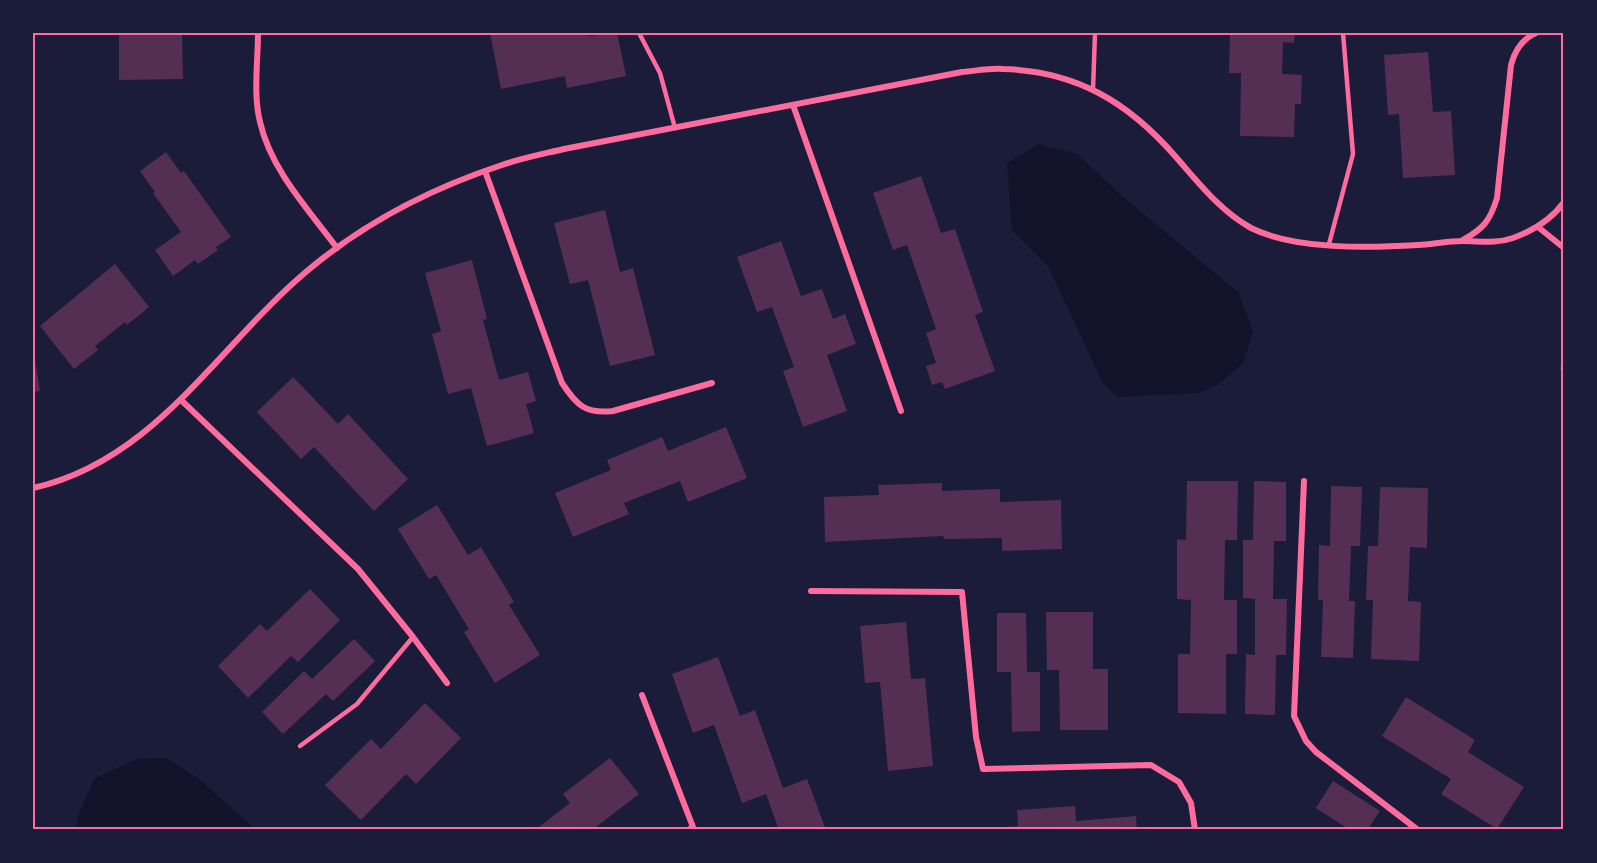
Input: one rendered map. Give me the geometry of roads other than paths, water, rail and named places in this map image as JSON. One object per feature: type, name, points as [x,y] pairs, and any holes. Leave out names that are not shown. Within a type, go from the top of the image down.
[{"type":"street","points":[[258,33],[257,96],[259,120],[267,148],[282,174],[337,248]]},
{"type":"street","points":[[1462,241],[1479,231],[1491,215],[1497,198],[1511,65],[1518,47],[1524,40],[1536,33]]},
{"type":"street","points":[[33,488],[77,473],[112,455],[152,427],[181,400],[257,319],[307,272],[337,248],[395,211],[448,184],[504,164],[564,149],[962,72],[1001,69],[1040,72],[1069,79],[1105,95],[1137,117],[1227,212],[1252,228],[1279,238],[1299,242],[1370,246],[1501,241],[1538,227],[1564,202]]},
{"type":"street","points":[[793,105],[901,411]]},
{"type":"street","points":[[485,171],[562,384],[572,398],[584,408],[606,412],[712,383]]},
{"type":"street","points":[[1538,227],[1564,248]]},
{"type":"street","points":[[181,400],[358,569],[447,683]]},
{"type":"street","points":[[1304,481],[1294,716],[1306,741],[1316,752],[1418,830]]},
{"type":"street","points":[[811,591],[962,592],[976,737],[983,769],[1151,765],[1179,782],[1191,803],[1195,830]]},
{"type":"street","points":[[642,695],[693,827],[688,830]]},
{"type":"lane","points":[[639,33],[660,72],[675,128]]},
{"type":"lane","points":[[1093,90],[1095,33]]},
{"type":"lane","points":[[1329,244],[1353,154],[1343,33]]},
{"type":"lane","points":[[300,746],[357,704],[413,637]]}]
